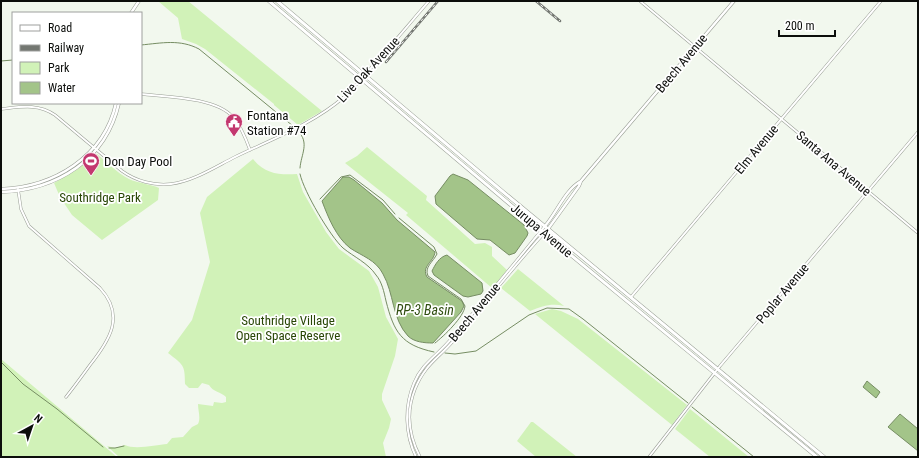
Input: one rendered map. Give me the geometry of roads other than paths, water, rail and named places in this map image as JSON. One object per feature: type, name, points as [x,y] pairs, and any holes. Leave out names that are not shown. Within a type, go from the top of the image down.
[{"type":"main road","points":[[132,12],[136,1]]},
{"type":"main road","points":[[134,7],[139,1]]},
{"type":"main road","name":"Jurupa Avenue","points":[[269,1],[543,232],[817,457]]},
{"type":"main road","name":"Jurupa Avenue","points":[[277,1],[546,228],[824,457]]},
{"type":"main road","name":"Beech Avenue","points":[[546,228],[579,186],[581,181],[734,1]]},
{"type":"main road","points":[[95,149],[109,124],[116,104]]},
{"type":"main road","points":[[1,192],[18,189],[48,180],[80,162],[95,149],[108,133],[120,104]]},
{"type":"main road","points":[[1,189],[18,189]]},
{"type":"street","name":"Live Oak Avenue","points":[[1,110],[30,106],[46,110],[55,115],[131,177],[149,183],[177,183],[300,126],[330,108],[346,96],[362,79],[429,1]]},
{"type":"street","name":"Santa Ana Avenue","points":[[640,1],[918,233]]},
{"type":"street","name":"Elm Avenue","points":[[631,297],[881,1]]},
{"type":"street","points":[[142,94],[198,100],[216,105],[226,111],[234,119],[250,150]]},
{"type":"street","name":"Poplar Avenue","points":[[649,457],[718,369],[918,132]]},
{"type":"street","points":[[18,189],[22,213],[29,226],[97,285],[106,296],[112,311],[112,327],[107,343],[66,397]]},
{"type":"street","name":"Beech Avenue","points":[[420,457],[414,443],[410,420],[412,398],[419,380],[430,364],[454,340],[546,228]]},
{"type":"street","name":"Beech Avenue","points":[[416,457],[411,444],[407,419],[410,394],[417,376],[427,362],[450,341],[543,232]]},
{"type":"water","points":[[453,174],[468,180],[524,225],[528,233],[515,253],[509,255],[490,240],[477,239],[436,204],[435,196]]},
{"type":"water","name":"RP-3 Basin","points":[[343,177],[349,177],[354,180],[382,203],[397,220],[435,252],[426,270],[427,277],[462,301],[464,306],[461,312],[433,343],[419,342],[408,336],[399,322],[387,281],[380,269],[373,262],[350,248],[333,226],[322,201]]},
{"type":"water","name":"RP-3 Basin","points":[[447,255],[482,283],[483,291],[481,294],[468,297],[463,296],[434,275],[432,271],[436,264],[440,259]]},
{"type":"water","points":[[867,381],[880,392],[876,398],[863,387]]},
{"type":"water","points":[[900,414],[918,429],[918,451],[888,427]]},
{"type":"waterway","points":[[142,45],[178,43],[199,49],[293,126]]},
{"type":"waterway","points":[[1,61],[12,60]]},
{"type":"waterway","points":[[298,131],[304,140],[304,149],[300,168]]},
{"type":"waterway","points":[[300,174],[302,182],[312,202],[331,234],[343,248],[369,267],[380,281],[392,321],[401,336],[406,341],[414,345],[434,352]]},
{"type":"waterway","points":[[320,199],[341,177],[350,175],[383,200],[395,214]]},
{"type":"waterway","points":[[399,218],[434,247],[437,254],[428,267],[428,276],[461,299],[465,306],[457,321],[435,343]]},
{"type":"waterway","points":[[445,353],[455,354],[476,351],[529,315],[547,308],[569,309],[688,403]]},
{"type":"waterway","points":[[1,362],[23,384],[57,409],[103,447]]},
{"type":"waterway","points":[[692,407],[754,457]]},
{"type":"waterway","points":[[109,448],[124,446]]},
{"type":"railway","points":[[386,62],[438,1]]},
{"type":"railway","points":[[536,1],[560,21]]},
{"type":"place","name":"Fontana Station #74","points":[[234,137]]},
{"type":"place","name":"Don Day Pool","points":[[91,176]]},
{"type":"park label","name":"Southridge Park","points":[[100,197]]},
{"type":"park label","name":"Southridge Village Open Space Reserve","points":[[288,328]]}]
